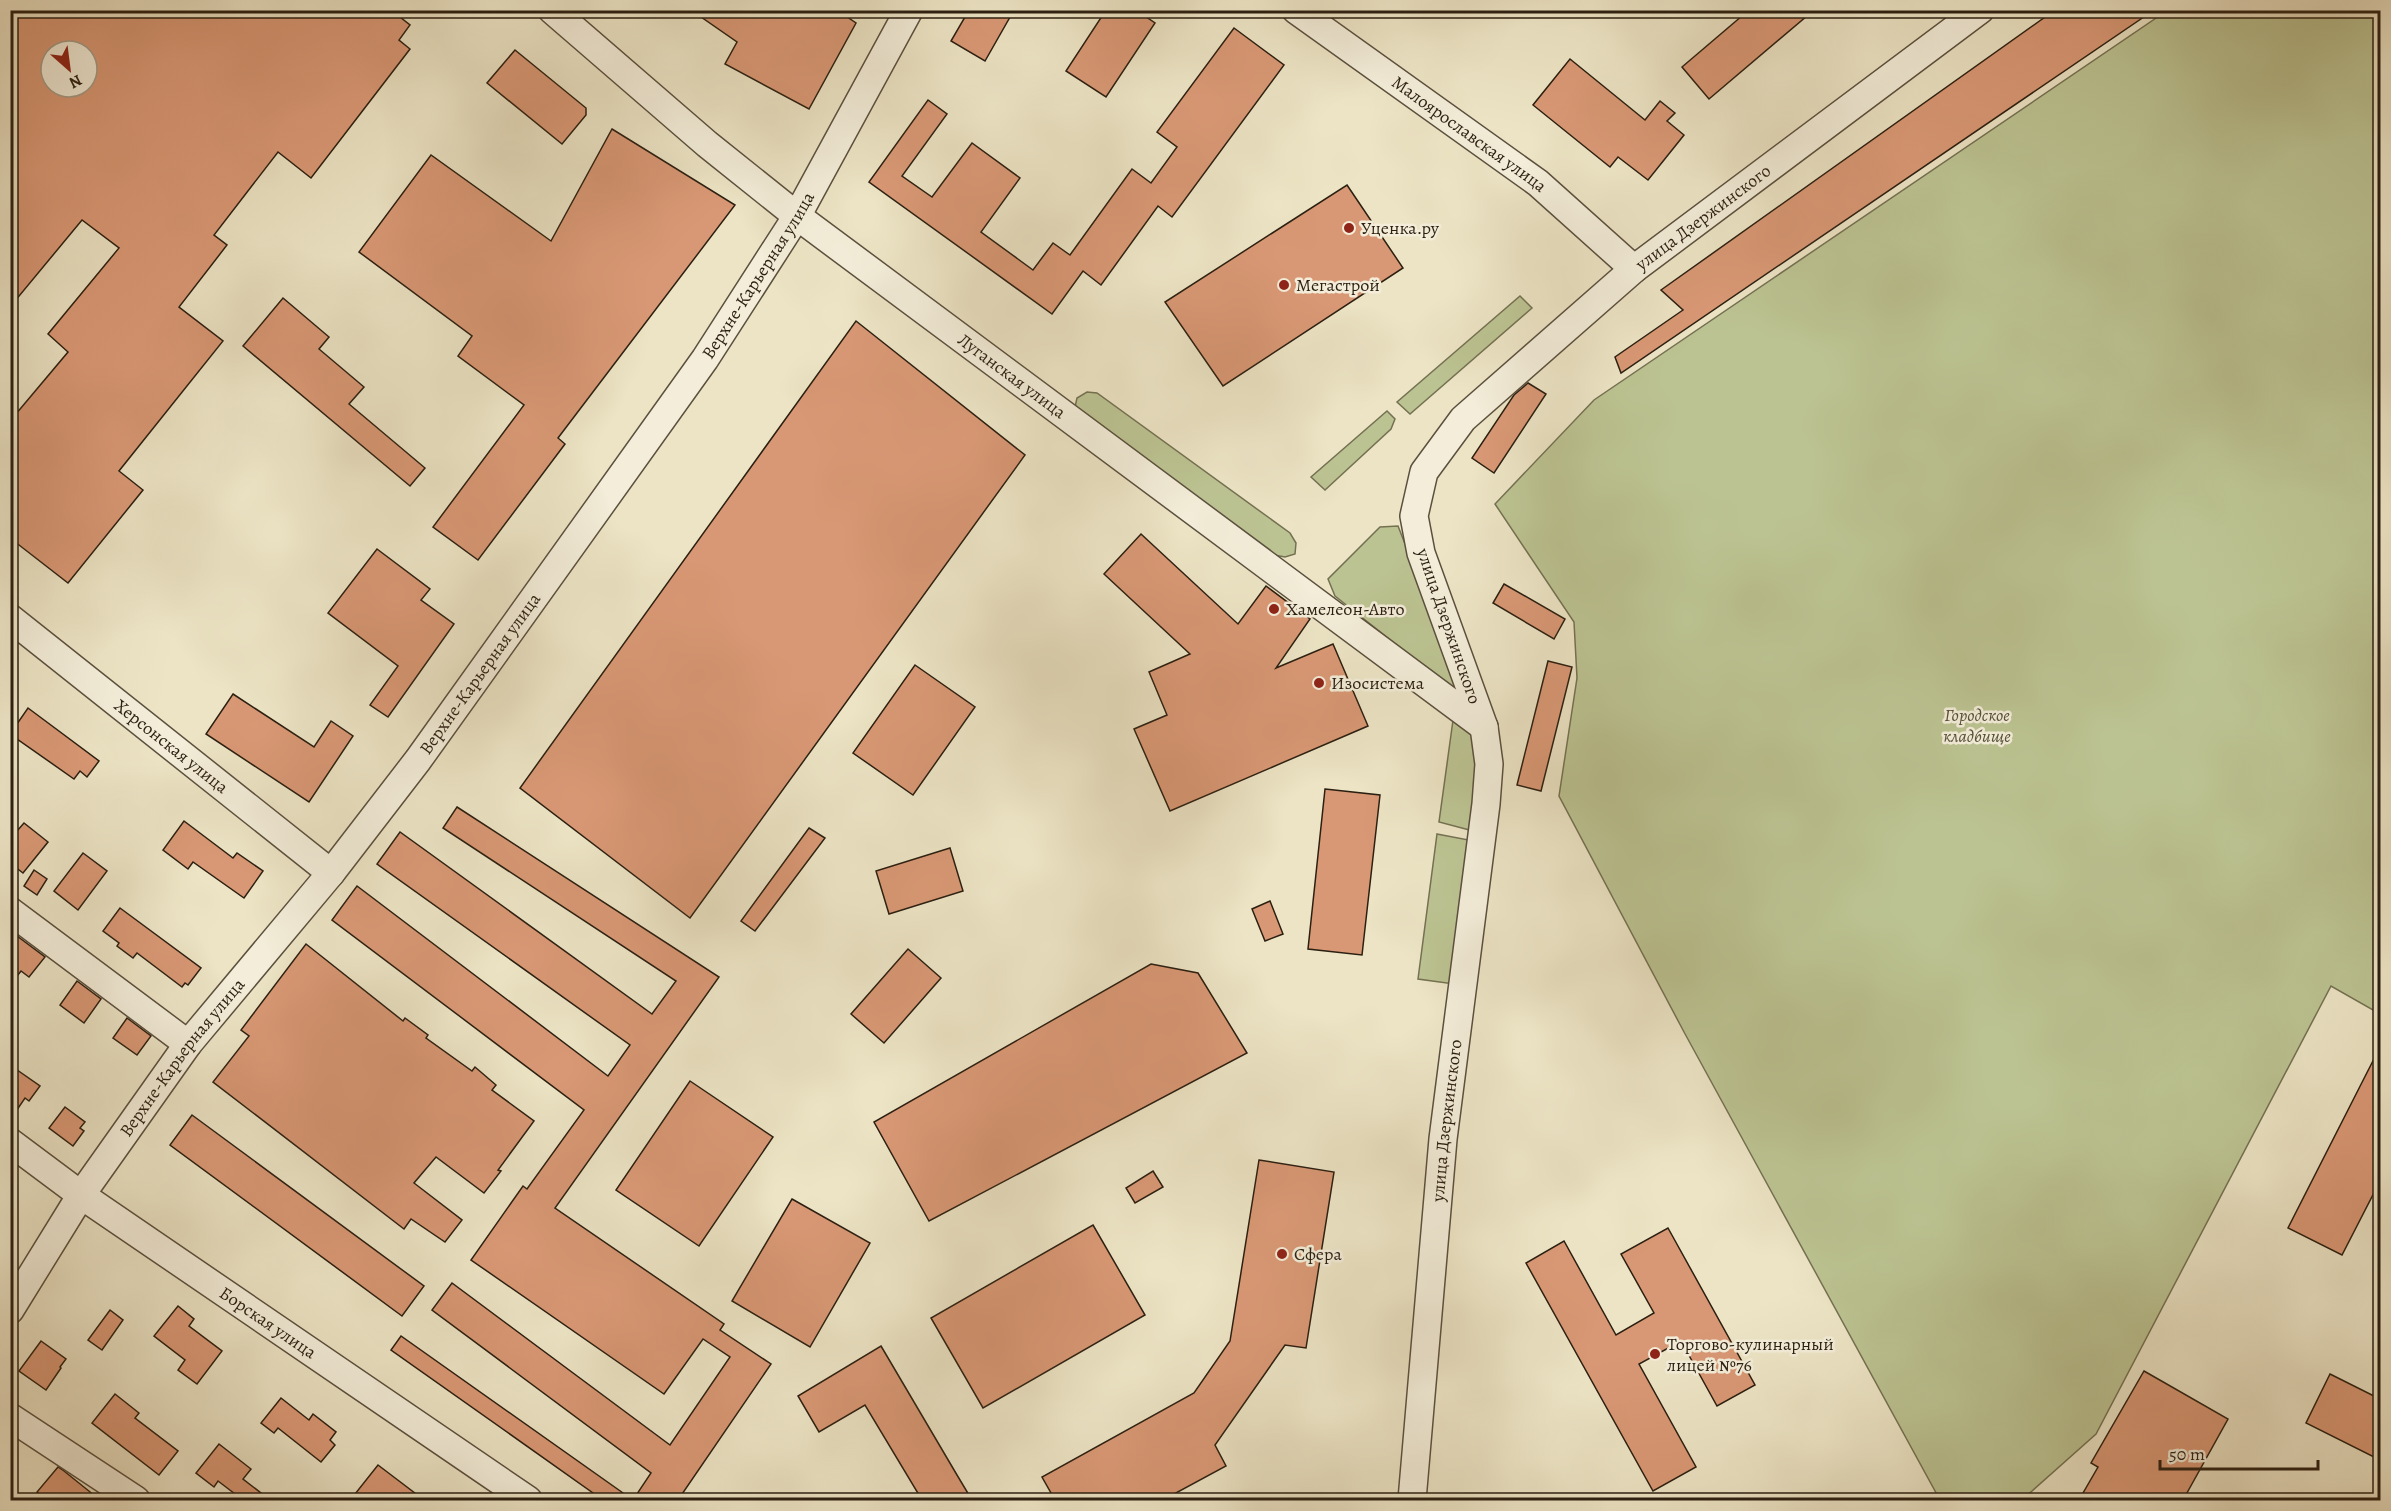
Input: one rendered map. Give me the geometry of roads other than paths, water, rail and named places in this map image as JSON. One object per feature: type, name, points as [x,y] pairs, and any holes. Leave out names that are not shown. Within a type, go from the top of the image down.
[{"type":"street","name":"Луганская улица","points":[[552,10],[707,144],[797,216],[1484,727]]},
{"type":"street","name":"Верхне-Карьерная улица","points":[[10,1310],[20,1286],[188,1044],[331,873],[418,760],[705,359],[797,216],[909,10]]},
{"type":"street","name":"Малоярославская улица","points":[[1296,10],[1538,183],[1634,269]]},
{"type":"street","name":"улица Дзержинского","points":[[1412,1500],[1443,1139],[1486,804],[1489,764],[1484,727],[1421,553],[1414,516],[1424,472],[1463,419],[1634,269],[1980,10]]},
{"type":"street","name":"Херсонская улица","points":[[10,618],[331,873]]},
{"type":"street","points":[[10,911],[188,1044]]},
{"type":"street","name":"Борская улица","points":[[10,1142],[81,1195],[528,1500]]},
{"type":"street","points":[[10,1417],[136,1500]]},
{"type":"place","name":"Уценка.ру","points":[[1349,228]]},
{"type":"place","name":"Мегастрой","points":[[1284,285]]},
{"type":"place","name":"Хамелеон-Авто","points":[[1274,609]]},
{"type":"place","name":"Изосистема","points":[[1319,683]]},
{"type":"place","name":"Сфера","points":[[1282,1254]]},
{"type":"place","name":"Торгово-кулинарный лицей №76","points":[[1655,1354]]},
{"type":"park label","name":"Городское кладбище","points":[[1977,725]]}]
